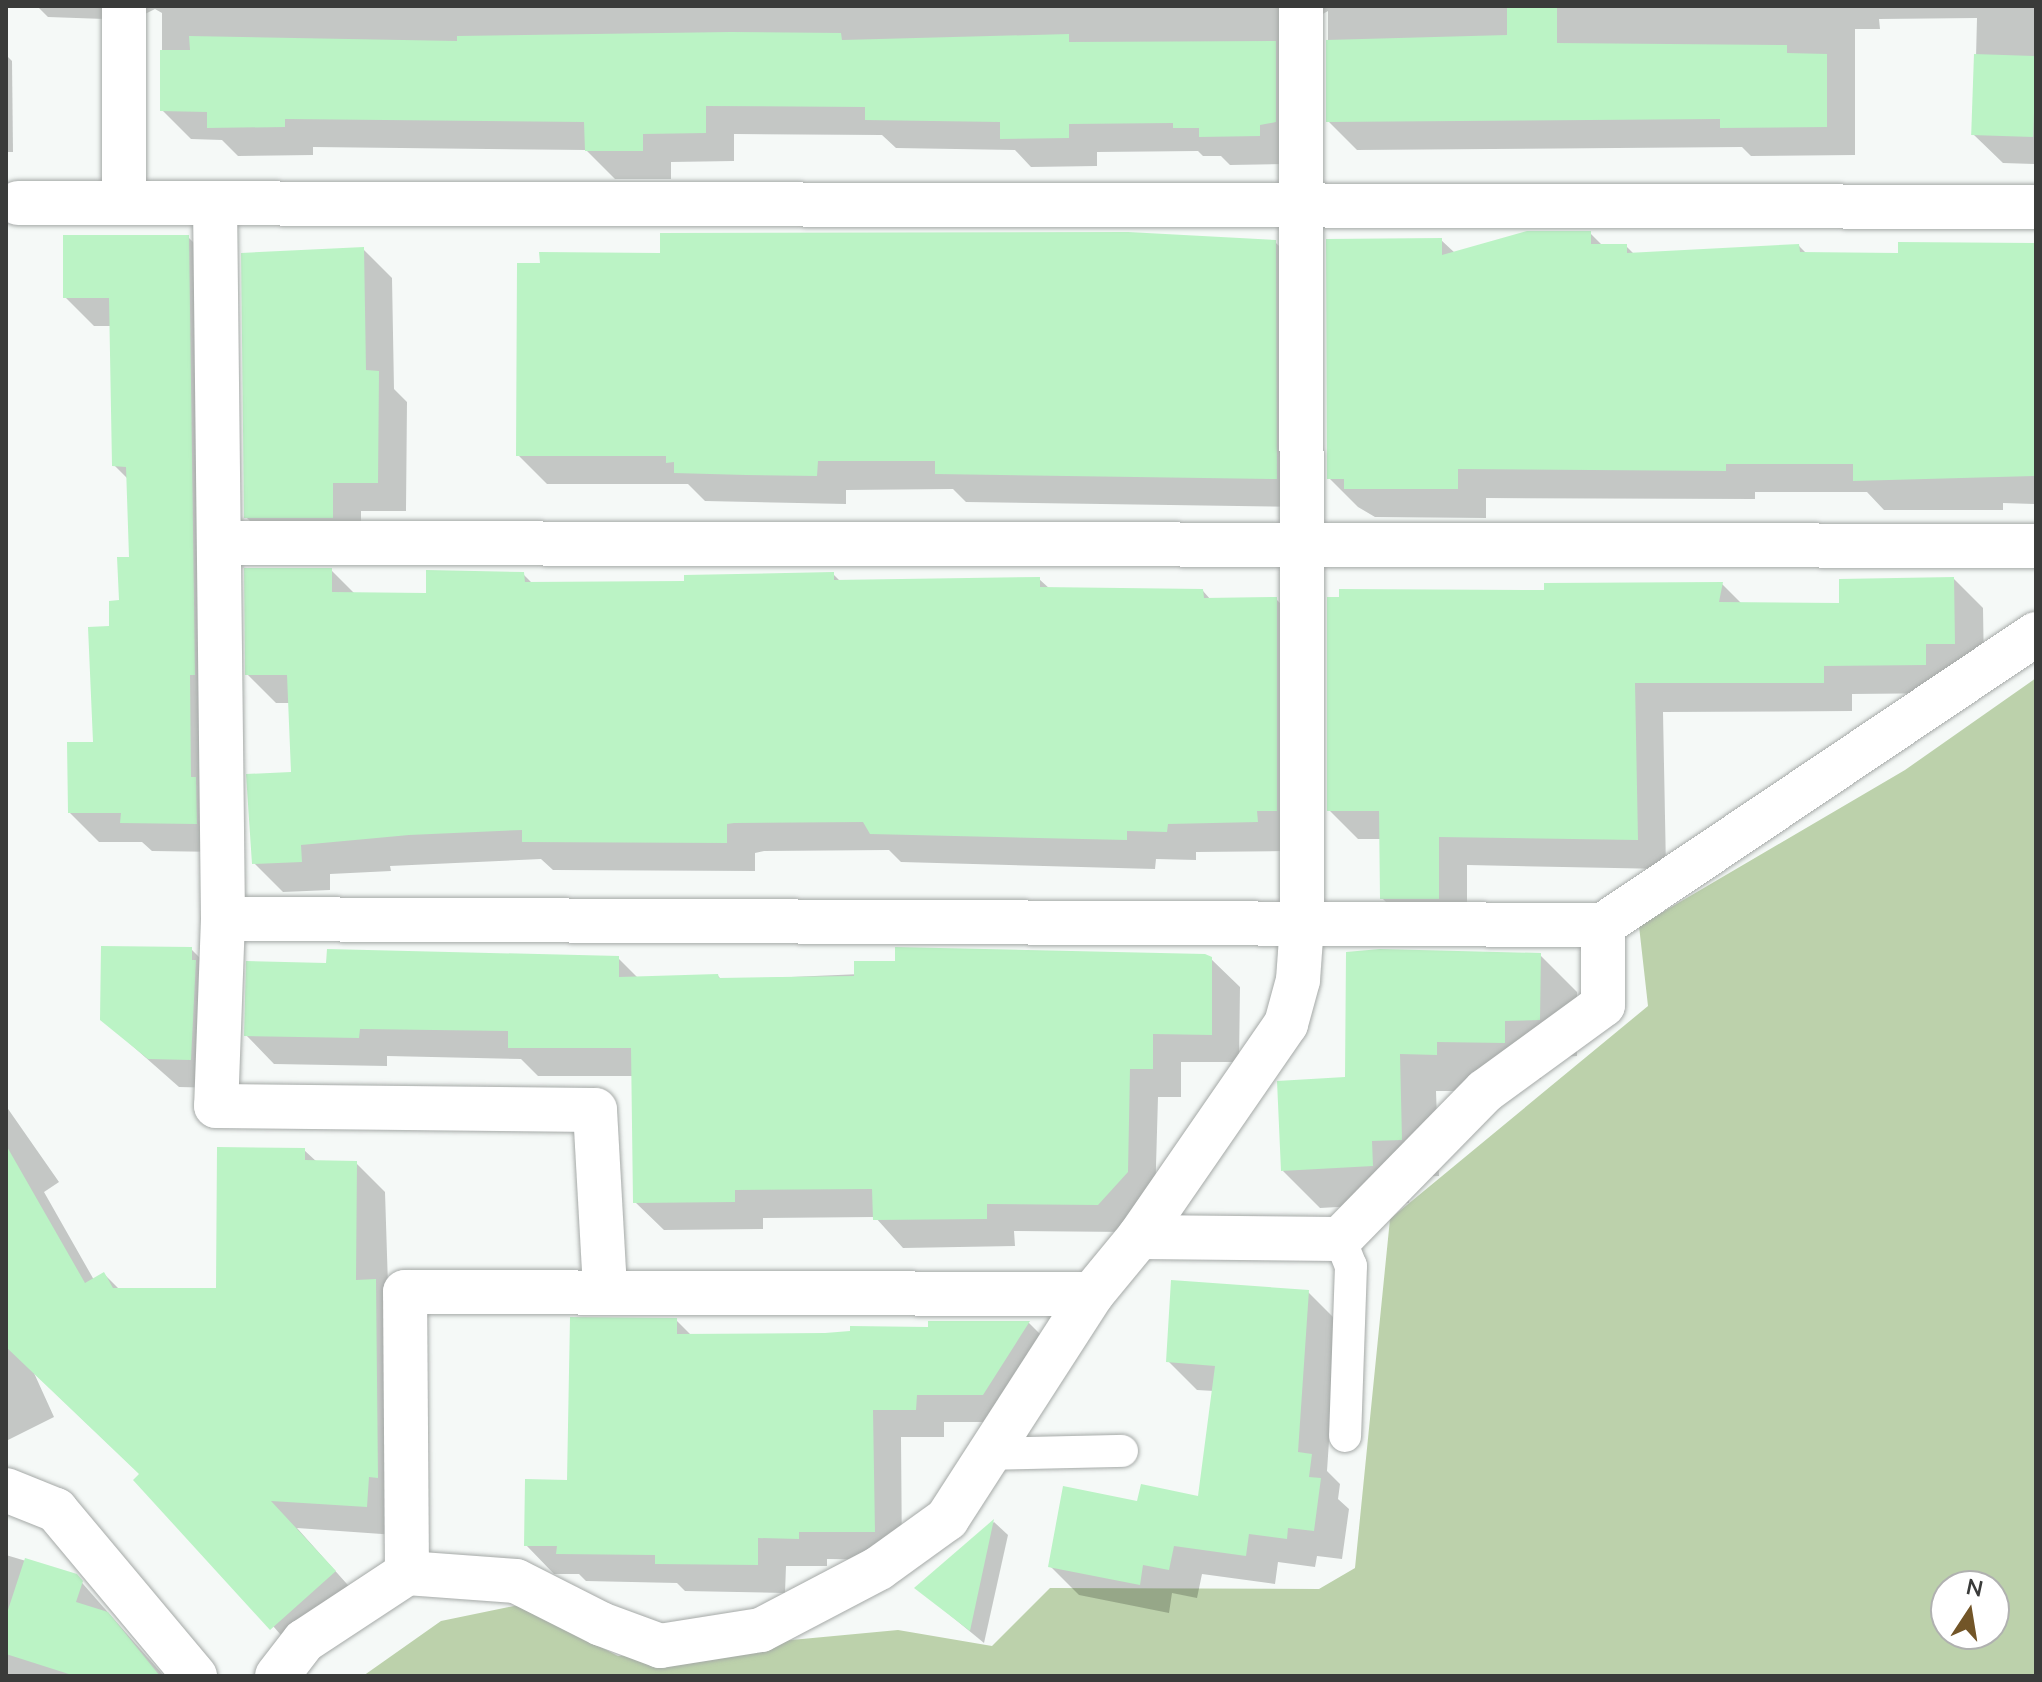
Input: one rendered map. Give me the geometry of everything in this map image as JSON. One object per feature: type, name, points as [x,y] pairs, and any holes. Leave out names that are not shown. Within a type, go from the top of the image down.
[{"type":"street","points":[[124,6],[124,203]]},
{"type":"street","points":[[277,1676],[304,1641],[407,1573],[516,1581],[601,1624],[660,1646],[761,1630],[879,1568],[947,1519],[1092,1294],[1139,1237],[1286,1024],[1298,980],[1302,924],[1301,6]]},
{"type":"street","points":[[18,203],[2036,207]]},
{"type":"street","points":[[215,203],[223,919],[216,1106],[595,1110],[605,1290]]},
{"type":"street","points":[[221,543],[2036,546]]},
{"type":"street","points":[[223,919],[1603,925],[2036,634]]},
{"type":"street","points":[[1139,1237],[1340,1239],[1485,1091],[1603,1005],[1603,925]]},
{"type":"street","points":[[407,1573],[405,1292],[605,1290],[1092,1294]]},
{"type":"street","points":[[6,1490],[56,1510],[195,1676]]},
{"type":"lane","points":[[1340,1239],[1351,1266],[1345,1436]]},
{"type":"lane","points":[[989,1454],[1122,1451]]},
{"type":"green space","points":[[2036,678],[2036,1676],[363,1676],[441,1621],[519,1605],[618,1656],[898,1630],[992,1646],[1050,1588],[1319,1589],[1355,1568],[1390,1219],[1648,1006],[1639,926],[1905,770]]},
{"type":"building","points":[[1507,6],[1557,6],[1557,43],[1787,45],[1787,53],[1827,54],[1827,127],[1720,128],[1720,119],[1326,122],[1326,40],[1507,35]]},
{"type":"building","points":[[841,33],[842,40],[1069,34],[1069,42],[1276,41],[1276,122],[1260,125],[1260,136],[1199,137],[1199,128],[1173,128],[1173,123],[1069,124],[1069,138],[1000,139],[1000,122],[865,120],[865,107],[706,106],[706,133],[643,134],[643,151],[585,151],[584,122],[285,119],[285,127],[207,128],[207,112],[160,111],[160,50],[190,50],[189,36],[457,41],[457,36]]},
{"type":"building","points":[[1974,54],[2036,56],[2033,137],[1971,135]]},
{"type":"building","points":[[1527,231],[1591,231],[1591,244],[1627,244],[1627,253],[1799,244],[1800,252],[1898,253],[1898,242],[2036,243],[2036,476],[1853,481],[1853,464],[1726,464],[1726,471],[1458,469],[1458,489],[1344,489],[1344,479],[1327,479],[1326,239],[1442,238],[1442,255]]},
{"type":"building","points":[[1128,232],[1276,240],[1277,479],[935,474],[935,461],[818,461],[817,476],[674,473],[674,462],[666,463],[666,456],[516,456],[517,263],[540,263],[539,252],[660,253],[660,233]]},
{"type":"building","points":[[63,235],[189,235],[195,675],[190,675],[191,777],[196,777],[197,824],[120,823],[121,813],[68,813],[67,742],[93,742],[88,627],[109,626],[109,601],[119,600],[117,557],[129,557],[126,467],[112,466],[109,298],[63,298]]},
{"type":"building","points":[[364,247],[366,370],[379,371],[378,483],[333,483],[333,518],[244,518],[241,253]]},
{"type":"building","points":[[244,568],[332,568],[332,592],[426,593],[426,570],[524,572],[525,582],[684,581],[684,575],[834,572],[834,580],[1040,577],[1040,587],[1203,589],[1204,598],[1277,597],[1277,811],[1257,811],[1258,822],[1168,824],[1167,832],[1127,831],[1127,840],[870,834],[863,822],[734,823],[727,824],[727,843],[522,842],[522,830],[409,835],[301,845],[302,862],[252,864],[246,774],[291,772],[287,675],[245,675]]},
{"type":"building","points":[[1954,577],[1955,644],[1926,644],[1926,665],[1824,666],[1824,683],[1635,683],[1638,840],[1439,837],[1439,899],[1380,899],[1379,811],[1327,811],[1327,597],[1339,597],[1339,589],[1544,590],[1544,583],[1723,582],[1719,602],[1839,603],[1839,579]]},
{"type":"building","points":[[101,946],[192,947],[192,960],[196,960],[191,1060],[148,1059],[100,1020]]},
{"type":"building","points":[[895,947],[1205,954],[1212,957],[1212,1035],[1153,1034],[1153,1069],[1130,1069],[1128,1172],[1098,1205],[987,1204],[987,1219],[873,1220],[872,1189],[735,1190],[735,1202],[633,1203],[631,1048],[508,1048],[508,1031],[360,1029],[359,1038],[244,1036],[246,961],[326,963],[327,949],[619,956],[619,977],[718,974],[719,978],[854,976],[854,961],[895,961]]},
{"type":"building","points":[[1380,949],[1541,953],[1540,1020],[1505,1021],[1505,1043],[1437,1042],[1437,1055],[1400,1054],[1402,1140],[1372,1141],[1373,1166],[1281,1171],[1277,1081],[1345,1077],[1346,952]]},
{"type":"building","points":[[6,1145],[85,1283],[104,1272],[113,1288],[216,1288],[217,1147],[305,1148],[305,1160],[357,1161],[356,1280],[376,1279],[378,1478],[369,1477],[367,1507],[271,1501],[336,1571],[270,1630],[133,1480],[139,1474],[6,1347]]},
{"type":"building","points":[[1171,1280],[1309,1290],[1298,1452],[1312,1454],[1309,1477],[1321,1478],[1314,1531],[1288,1528],[1287,1539],[1249,1534],[1246,1556],[1174,1546],[1169,1570],[1143,1565],[1140,1585],[1048,1567],[1063,1486],[1137,1501],[1141,1484],[1198,1496],[1215,1366],[1166,1362]]},
{"type":"building","points":[[570,1317],[677,1318],[677,1334],[825,1333],[850,1331],[850,1326],[928,1327],[928,1321],[1030,1321],[983,1395],[917,1395],[916,1410],[873,1410],[875,1532],[799,1532],[799,1539],[758,1538],[758,1565],[655,1564],[655,1555],[556,1554],[557,1546],[524,1546],[525,1479],[567,1480]]},
{"type":"building","points":[[994,1519],[970,1631],[914,1588]]},
{"type":"building","points":[[25,1558],[77,1574],[83,1581],[76,1602],[108,1612],[160,1676],[75,1676],[6,1654],[6,1616]]}]
